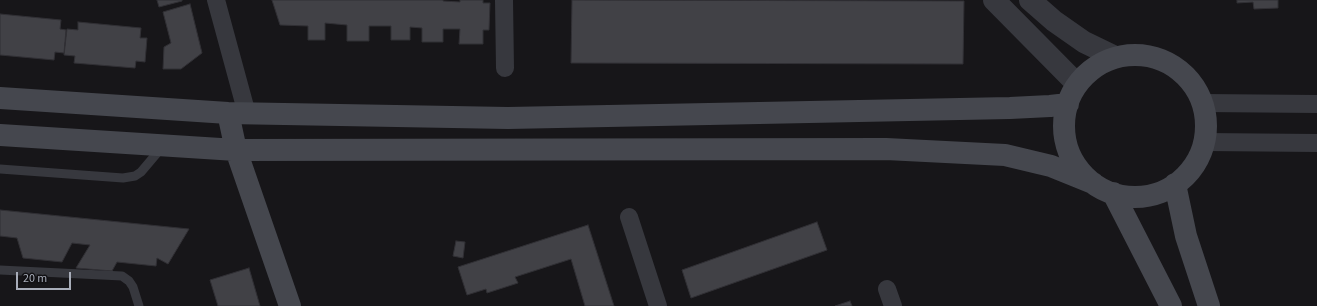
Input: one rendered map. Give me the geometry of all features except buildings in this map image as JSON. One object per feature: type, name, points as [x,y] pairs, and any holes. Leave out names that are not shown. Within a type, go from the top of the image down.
[{"type":"main road","points":[[0,134],[236,150],[886,149],[1005,155],[1050,166],[1093,183],[1112,193],[1134,197],[1156,194],[1175,184],[1188,173],[1195,163],[1204,142],[1206,129],[1202,103],[1193,83],[1177,68],[1158,58],[1137,54],[1115,58],[1094,68],[1077,84],[1068,104],[1064,126],[1068,148],[1078,167],[1093,183]]},
{"type":"main road","points":[[0,98],[238,113],[508,118],[1010,108],[1068,104]]},
{"type":"main road","points":[[238,113],[236,150],[290,306]]},
{"type":"main road","points":[[1175,184],[1186,236],[1209,306]]},
{"type":"main road","points":[[1112,193],[1171,306]]},
{"type":"street","points":[[216,0],[238,113]]},
{"type":"street","points":[[504,0],[505,68]]},
{"type":"street","points":[[994,0],[1077,84]]},
{"type":"street","points":[[1030,0],[1054,21],[1084,42],[1115,58]]},
{"type":"street","points":[[1202,103],[1317,104]]},
{"type":"street","points":[[1204,142],[1317,143]]},
{"type":"street","points":[[629,217],[658,306]]},
{"type":"street","points":[[887,289],[893,306]]},
{"type":"lane","points":[[0,169],[123,178],[135,176],[141,172],[164,145]]},
{"type":"lane","points":[[0,270],[122,276],[134,287],[139,306]]}]
